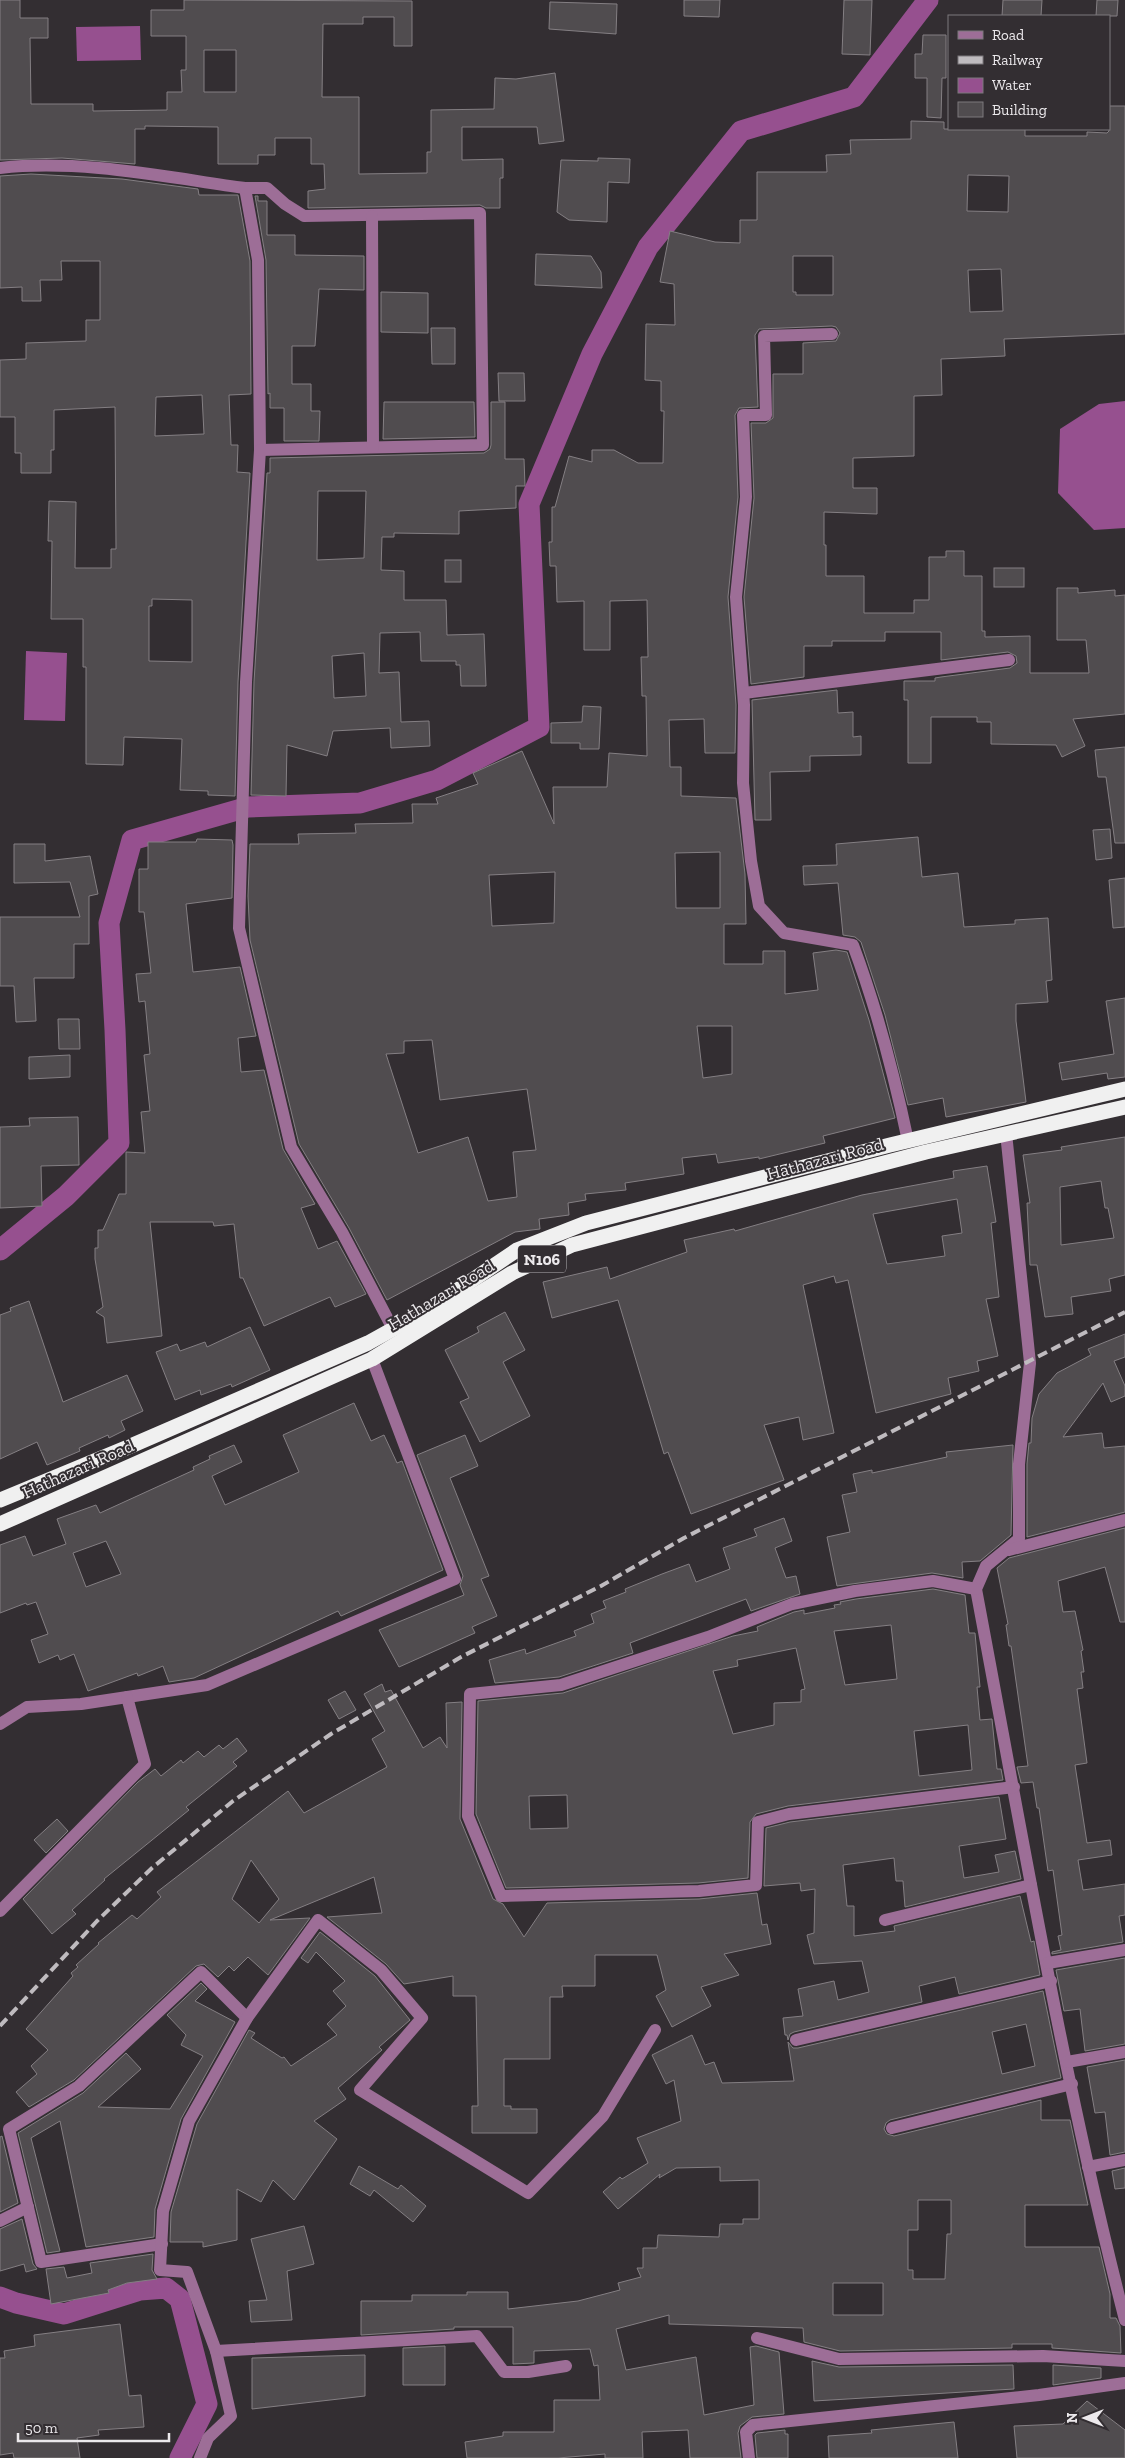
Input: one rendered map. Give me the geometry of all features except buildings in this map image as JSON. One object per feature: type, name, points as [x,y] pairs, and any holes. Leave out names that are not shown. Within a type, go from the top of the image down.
[{"type":"highway","name":"Hathazari Road","points":[[0,1500],[126,1448],[368,1343],[431,1308],[517,1250],[586,1223],[908,1141],[1125,1089]]},
{"type":"highway","name":"Hathazari Road","points":[[0,1524],[372,1359],[512,1273],[572,1245],[1006,1133],[1125,1107]]},
{"type":"street","points":[[0,168],[24,165],[109,169],[245,188],[267,188],[285,204],[304,216],[480,214],[483,445],[260,450]]},
{"type":"street","points":[[245,188],[258,260],[260,450],[242,785],[239,928],[291,1147],[342,1232],[393,1329]]},
{"type":"street","points":[[372,216],[373,447]]},
{"type":"street","points":[[832,334],[764,336],[766,415],[743,415],[746,497],[736,597],[744,693],[743,783],[751,862],[759,906],[784,933],[853,945],[872,995],[890,1058],[908,1141]]},
{"type":"street","points":[[744,693],[1009,660]]},
{"type":"street","points":[[1006,1133],[1030,1363],[1019,1464],[1019,1539],[986,1566],[976,1589],[1031,1885],[1088,2167],[1125,2320]]},
{"type":"street","points":[[0,1724],[27,1707],[81,1704],[207,1684],[454,1579],[372,1359]]},
{"type":"street","points":[[1004,1552],[1125,1520]]},
{"type":"street","points":[[976,1589],[933,1581],[855,1590],[792,1604],[708,1637],[561,1686],[470,1694],[468,1816],[501,1896],[698,1891],[756,1885],[758,1822],[789,1814],[1014,1787]]},
{"type":"street","points":[[0,1911],[145,1764],[128,1697]]},
{"type":"street","points":[[885,1920],[1031,1885]]},
{"type":"street","points":[[200,2458],[208,2438],[231,2416],[216,2351],[187,2272],[160,2270],[163,2211],[189,2121],[247,2018],[318,1920],[381,1970],[422,2018],[360,2090],[528,2193],[603,2116],[655,2030]]},
{"type":"street","points":[[1048,1963],[1125,1950]]},
{"type":"street","points":[[162,2244],[41,2262],[9,2129],[79,2086],[201,1972],[247,2018]]},
{"type":"street","points":[[796,2040],[1051,1981]]},
{"type":"street","points":[[1067,2062],[1125,2052]]},
{"type":"street","points":[[892,2128],[1072,2084]]},
{"type":"street","points":[[1088,2167],[1125,2160]]},
{"type":"street","points":[[0,2222],[28,2208]]},
{"type":"street","points":[[216,2351],[477,2336],[504,2372],[528,2372],[566,2366]]},
{"type":"street","points":[[757,2338],[839,2359],[1043,2356],[1125,2361]]},
{"type":"street","points":[[749,2458],[746,2432],[753,2425],[1039,2395],[1125,2383]]},
{"type":"water","points":[[140,26],[141,60],[77,61],[76,27]]},
{"type":"water","points":[[1125,401],[1125,528],[1094,530],[1058,493],[1060,429],[1099,404]]},
{"type":"water","points":[[26,651],[67,653],[65,721],[24,720]]},
{"type":"waterway","points":[[0,1250],[66,1196],[119,1143],[109,923],[132,840],[248,807],[360,803],[437,780],[539,727],[529,504],[592,354],[648,247],[741,131],[854,97],[928,0]]},
{"type":"waterway","points":[[0,2297],[16,2303],[64,2314],[140,2290],[166,2288],[180,2299],[207,2404],[180,2458]]},
{"type":"railway","points":[[0,2026],[97,1921],[152,1868],[233,1801],[331,1734],[461,1657],[601,1586],[684,1538],[1125,1312]]}]
